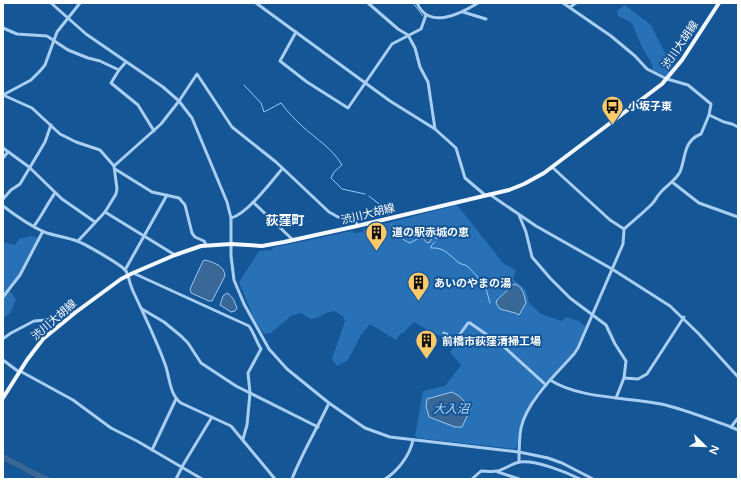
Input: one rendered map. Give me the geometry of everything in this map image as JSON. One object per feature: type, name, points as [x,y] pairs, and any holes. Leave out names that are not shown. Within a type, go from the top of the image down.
[{"type":"main road","name":"渋川大胡線","points":[[3,398],[4,394],[39,344],[54,329],[107,288],[127,276],[189,249],[206,245],[231,244],[262,246],[293,240],[487,195],[524,184],[552,167],[654,91],[667,79],[682,60],[718,3]]},
{"type":"street","points":[[51,3],[86,34],[163,87],[179,101],[192,118],[227,202],[231,218],[231,244],[234,280],[244,304],[269,349],[297,378],[329,404],[365,428],[390,437],[519,452],[548,458],[562,463],[593,479]]},
{"type":"street","points":[[3,95],[31,80],[40,72],[45,64],[57,32],[80,3]]},
{"type":"street","points":[[256,3],[390,101],[436,129],[456,148],[465,178],[487,195],[536,226],[612,269],[670,306],[684,318],[738,377]]},
{"type":"street","points":[[368,3],[398,29],[408,35],[415,48],[420,67],[428,82],[436,129]]},
{"type":"street","points":[[417,3],[420,10],[426,15],[442,18],[463,12],[478,3]]},
{"type":"street","points":[[519,462],[522,427],[538,393],[574,354],[622,244],[624,229],[652,204],[679,173],[689,142],[700,134],[709,116],[711,104],[688,85],[667,79],[647,69],[635,56],[611,36],[564,3]]},
{"type":"street","points":[[570,7],[576,3]]},
{"type":"street","points":[[463,12],[486,19]]},
{"type":"street","points":[[296,32],[280,61],[292,71],[348,108],[392,44],[421,29],[426,15]]},
{"type":"street","points":[[3,28],[16,34],[47,36],[68,50],[100,61],[119,70]]},
{"type":"street","points":[[126,62],[111,83],[138,105],[154,131]]},
{"type":"street","points":[[115,167],[154,131],[179,101],[197,74],[232,127],[276,162],[329,212],[338,218],[352,218],[356,221],[357,226]]},
{"type":"street","points":[[3,95],[32,108],[60,134],[76,142],[100,150],[115,167],[152,192],[179,198],[184,205],[192,233],[204,240],[206,245]]},
{"type":"street","points":[[709,116],[738,127]]},
{"type":"street","points":[[3,198],[20,184],[45,142],[51,125]]},
{"type":"street","points":[[3,148],[30,167],[69,205],[95,222]]},
{"type":"street","points":[[3,158],[8,152]]},
{"type":"street","points":[[78,241],[105,212],[116,194],[115,167]]},
{"type":"street","points":[[552,167],[610,220],[624,229]]},
{"type":"street","points":[[231,218],[237,216],[254,202],[282,169]]},
{"type":"street","points":[[672,182],[698,203],[738,216]]},
{"type":"street","points":[[34,226],[42,216],[55,193]]},
{"type":"street","points":[[167,195],[126,270],[127,276],[167,371],[176,399],[181,403],[231,426],[275,479]]},
{"type":"street","points":[[254,202],[293,240]]},
{"type":"street","points":[[3,206],[16,216],[42,231],[78,241],[126,270]]},
{"type":"street","points":[[105,212],[175,255]]},
{"type":"street","points":[[519,214],[526,232],[532,257],[570,298],[606,325],[626,361],[624,378],[616,398]]},
{"type":"street","points":[[3,297],[20,276],[42,231]]},
{"type":"street","points":[[133,273],[249,326],[252,330],[261,349],[248,373],[250,393],[247,425],[243,439]]},
{"type":"street","points":[[142,309],[164,322],[188,343],[201,362],[236,386],[318,427]]},
{"type":"street","points":[[3,338],[34,321],[47,320],[62,313],[76,312]]},
{"type":"street","points":[[624,378],[638,379],[647,374],[684,318]]},
{"type":"street","points":[[444,333],[454,338],[458,337],[470,322],[503,346],[546,385]]},
{"type":"street","points":[[252,330],[257,328]]},
{"type":"street","points":[[3,360],[19,372],[73,400],[111,428],[202,479]]},
{"type":"street","points":[[550,380],[566,388],[616,398],[661,404],[738,430]]},
{"type":"street","points":[[152,450],[176,399]]},
{"type":"street","points":[[292,479],[297,465],[329,404]]},
{"type":"street","points":[[176,479],[212,417]]},
{"type":"street","points":[[731,427],[738,418]]},
{"type":"street","points":[[385,479],[391,475],[409,454],[413,440]]},
{"type":"street","points":[[498,471],[519,462],[528,462],[564,471],[580,479]]},
{"type":"street","points":[[472,479],[481,471],[498,471],[519,479]]},
{"type":"street","points":[[391,475],[394,479]]},
{"type":"shaded area","points":[[625,5],[651,25],[673,69],[668,77],[653,70],[652,64],[642,47],[632,23],[618,16],[617,11]]},
{"type":"shaded area","points":[[457,205],[504,264],[516,270],[513,279],[526,290],[529,303],[541,314],[562,321],[566,317],[579,321],[586,327],[577,348],[537,392],[520,427],[517,446],[515,449],[418,438],[415,436],[423,391],[445,386],[461,365],[450,352],[454,347],[447,339],[414,322],[402,334],[401,333],[396,340],[370,324],[361,335],[348,360],[337,366],[332,359],[345,321],[343,316],[334,311],[311,319],[301,313],[291,316],[271,333],[264,334],[255,321],[239,282],[259,251],[273,250],[271,248],[352,231],[355,233],[362,232],[364,229]]},
{"type":"shaded area","points":[[32,236],[38,238],[19,274],[9,289],[16,300],[10,313],[4,318],[3,242],[15,245],[19,239]]},
{"type":"water","points":[[426,229],[432,231],[437,239],[433,236],[430,242],[427,243],[423,238],[417,239],[419,234],[423,235]]},
{"type":"water","points":[[205,260],[221,267],[225,276],[212,301],[191,293],[190,289],[203,261]]},
{"type":"water","points":[[514,284],[521,289],[526,303],[519,315],[500,309],[496,303],[497,300]]},
{"type":"water","points":[[227,293],[235,302],[237,308],[235,311],[231,312],[220,305],[223,296]]},
{"type":"water","name":"大入沼","points":[[452,392],[459,396],[471,408],[462,427],[455,427],[429,417],[426,406],[427,399]]},
{"type":"waterway","points":[[413,3],[423,16]]},
{"type":"waterway","points":[[244,85],[261,103],[264,112],[281,103],[296,121],[334,154],[342,165],[334,172],[331,178],[342,189],[365,194]]},
{"type":"waterway","points":[[369,196],[384,208],[388,215]]},
{"type":"waterway","points":[[392,225],[397,234],[407,242],[410,243],[417,239]]},
{"type":"waterway","points":[[435,242],[431,248],[444,250],[459,263],[467,266],[478,279]]},
{"type":"waterway","points":[[478,282],[485,285],[490,303]]},
{"type":"waterway","points":[[3,457],[45,479]]},
{"type":"waterway","points":[[30,470],[50,479]]},
{"type":"place","name":"小坂子東","points":[[612,126]]},
{"type":"place","name":"道の駅赤城の恵","points":[[376,252]]},
{"type":"place","name":"あいのやまの湯","points":[[419,302]]},
{"type":"place","name":"前橋市荻窪清掃工場","points":[[427,360]]},
{"type":"district","name":"荻窪町","points":[[285,221]]}]
